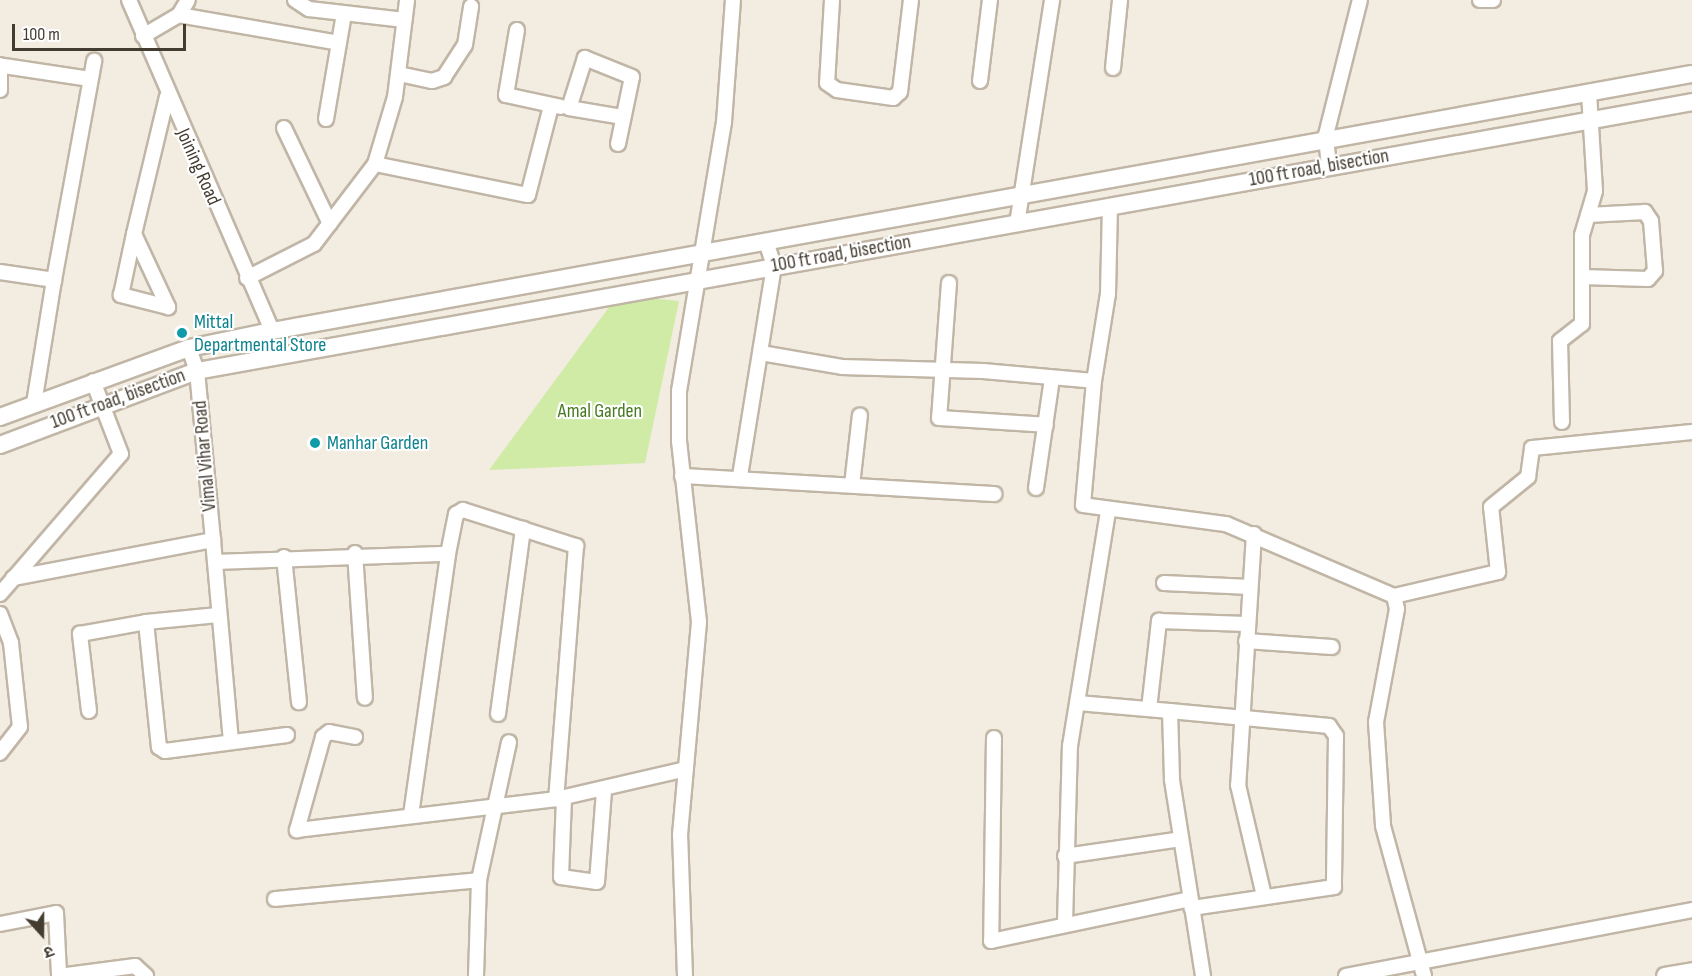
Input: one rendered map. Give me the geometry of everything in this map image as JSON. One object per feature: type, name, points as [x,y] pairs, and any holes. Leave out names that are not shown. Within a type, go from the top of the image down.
[{"type":"street","name":"Joining Road","points":[[129,0],[167,97],[272,331]]},
{"type":"street","points":[[142,36],[179,15],[188,0]]},
{"type":"street","points":[[295,0],[309,9],[404,20]]},
{"type":"street","points":[[247,278],[305,251],[330,224],[375,164],[399,74],[407,0]]},
{"type":"street","points":[[685,976],[679,885],[686,769],[699,622],[682,476],[679,391],[698,253],[724,122],[733,0]]},
{"type":"street","points":[[832,0],[827,83],[837,90],[893,98],[900,92],[911,0]]},
{"type":"street","points":[[980,81],[990,0]]},
{"type":"street","points":[[1017,224],[1018,198],[1053,0]]},
{"type":"street","points":[[1113,68],[1120,0]]},
{"type":"street","points":[[1329,166],[1325,142],[1360,0]]},
{"type":"street","points":[[1480,0],[1493,0]]},
{"type":"street","points":[[399,74],[432,81],[444,77],[465,45],[471,6]]},
{"type":"street","points":[[326,119],[344,14]]},
{"type":"street","points":[[179,15],[339,43]]},
{"type":"street","points":[[517,30],[506,95],[551,106],[622,117]]},
{"type":"street","points":[[569,108],[582,61],[589,58],[632,77],[618,144]]},
{"type":"street","points":[[34,403],[93,61]]},
{"type":"street","points":[[0,90],[2,65],[90,79]]},
{"type":"street","name":"100 ft road, bisection","points":[[0,417],[93,381],[189,348],[272,331],[698,253],[1018,198],[1692,74]]},
{"type":"street","points":[[1562,423],[1560,341],[1582,324],[1582,277],[1588,215],[1595,191],[1593,121],[1588,94]]},
{"type":"street","points":[[134,234],[170,304],[168,307],[122,296],[134,234],[167,97]]},
{"type":"street","name":"100 ft road, bisection","points":[[0,445],[102,402],[197,371],[1692,102]]},
{"type":"street","points":[[375,164],[528,195],[551,106]]},
{"type":"street","points":[[284,128],[330,224]]},
{"type":"street","points":[[1110,207],[1108,294],[1094,381],[1081,502],[1108,512],[1198,519],[1254,534],[1394,596],[1501,569],[1491,507],[1528,477],[1532,448],[1692,432]]},
{"type":"street","points":[[1582,277],[1648,279],[1655,271],[1651,221],[1645,212],[1588,215]]},
{"type":"street","points":[[740,476],[774,266],[766,241]]},
{"type":"street","points":[[0,272],[54,280]]},
{"type":"street","points":[[949,283],[937,411],[945,422],[1046,425]]},
{"type":"street","points":[[406,306],[411,334]]},
{"type":"street","points":[[322,322],[327,349]]},
{"type":"street","name":"Vimal Vihar Road","points":[[189,348],[197,371],[231,741]]},
{"type":"street","points":[[761,353],[842,367],[1094,381]]},
{"type":"street","points":[[1036,488],[1052,378]]},
{"type":"street","points":[[0,594],[120,454],[93,381]]},
{"type":"street","points":[[852,485],[860,415]]},
{"type":"street","points":[[682,476],[740,476],[994,494]]},
{"type":"street","points":[[411,815],[448,554],[459,511],[573,544],[577,551],[560,798],[561,877],[597,882],[604,790]]},
{"type":"street","points":[[1065,923],[1065,808],[1078,703],[1108,512]]},
{"type":"street","points":[[498,714],[523,529]]},
{"type":"street","points":[[1254,534],[1238,785],[1264,897]]},
{"type":"street","points":[[13,578],[213,540]]},
{"type":"street","points":[[215,562],[355,553],[448,554]]},
{"type":"street","points":[[355,553],[365,698]]},
{"type":"street","points":[[284,557],[299,702]]},
{"type":"street","points":[[1164,583],[1250,587]]},
{"type":"street","points":[[1394,596],[1397,609],[1376,722],[1377,753],[1383,826],[1424,976]]},
{"type":"street","points":[[0,614],[10,643],[20,727],[0,753]]},
{"type":"street","points":[[89,711],[80,634],[146,622],[218,615]]},
{"type":"street","points":[[1149,709],[1160,621],[1247,624]]},
{"type":"street","points":[[146,622],[161,750],[287,735]]},
{"type":"street","points":[[1246,640],[1332,647]]},
{"type":"street","points":[[994,738],[989,939],[1065,923],[1191,904],[1264,897],[1336,884],[1336,736],[1329,726],[1242,716],[1078,703]]},
{"type":"street","points":[[1170,711],[1169,756],[1203,976]]},
{"type":"street","points":[[354,737],[329,732],[323,737],[296,829],[411,815],[496,809],[604,790],[686,769]]},
{"type":"street","points":[[476,976],[479,880],[509,742]]},
{"type":"street","points":[[1065,856],[1181,840]]},
{"type":"street","points":[[274,899],[479,880]]},
{"type":"street","points":[[1346,976],[1692,910]]},
{"type":"street","points":[[0,924],[56,913],[59,975],[135,966],[146,976]]},
{"type":"street","points":[[1665,976],[1692,971]]},
{"type":"green space","name":"Amal Garden","points":[[618,295],[679,301],[645,463],[489,470]]},
{"type":"place","name":"Mittal Departmental Store","points":[[182,333]]},
{"type":"place","name":"Manhar Garden","points":[[315,443]]}]
